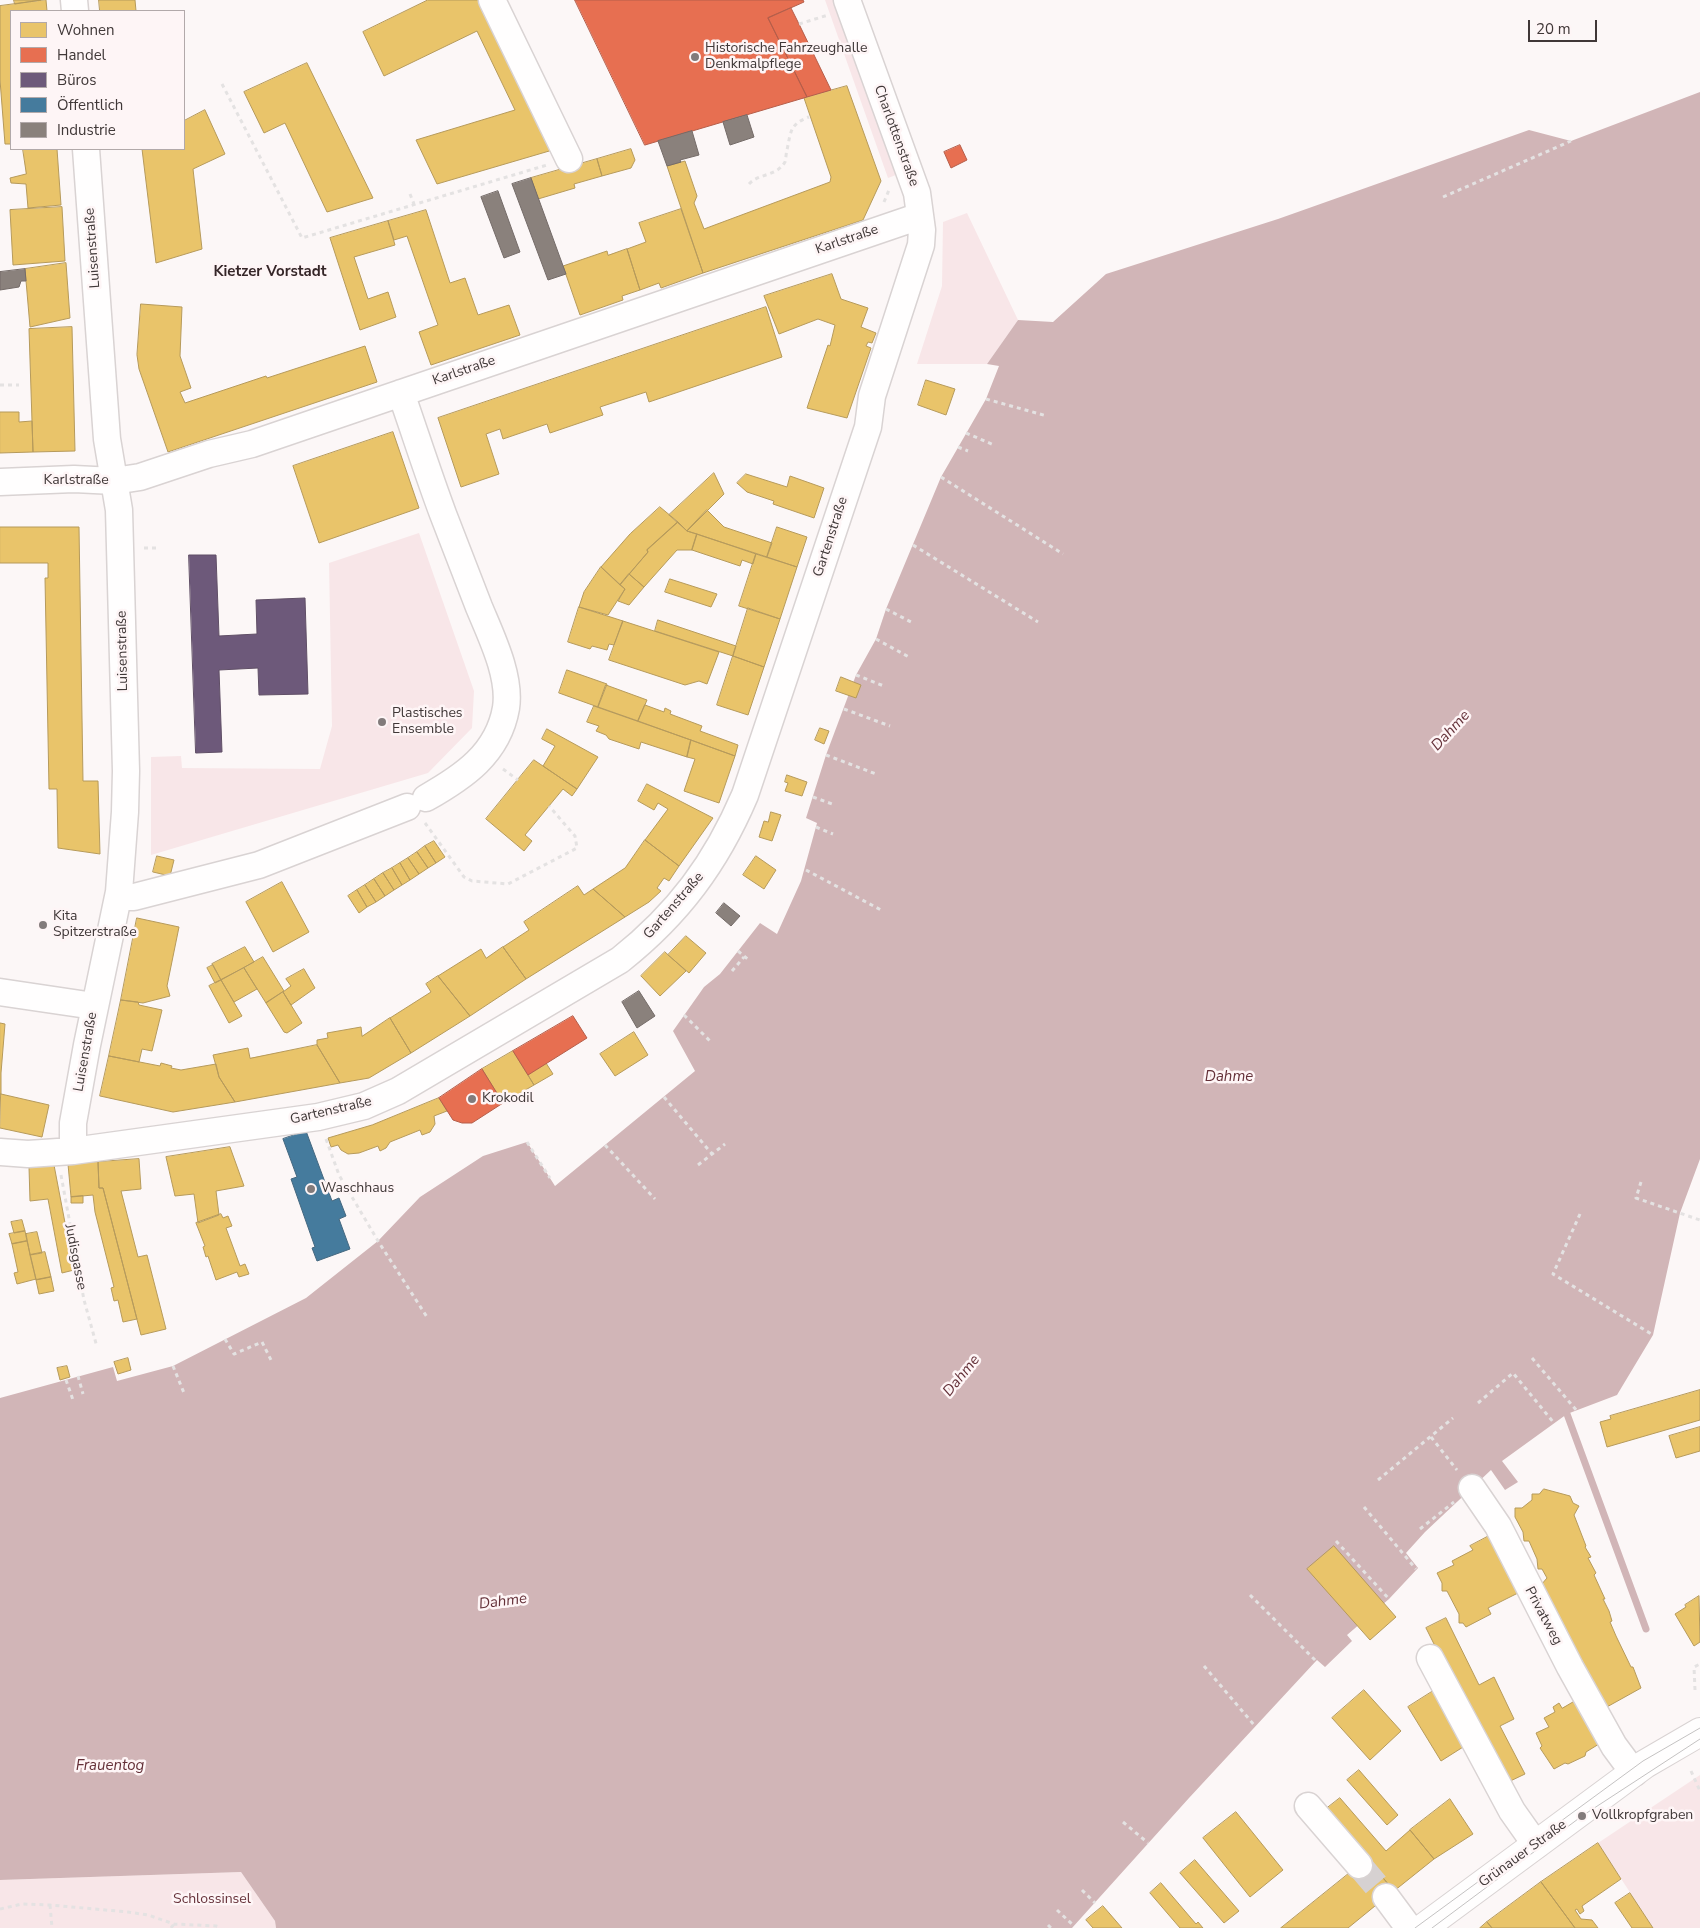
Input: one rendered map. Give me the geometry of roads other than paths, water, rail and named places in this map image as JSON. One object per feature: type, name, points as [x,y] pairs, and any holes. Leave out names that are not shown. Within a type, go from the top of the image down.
[{"type":"main road","name":"Grünauer Straße","points":[[1423,1928],[1634,1773],[1700,1732]]},
{"type":"street","points":[[492,0],[569,159]]},
{"type":"street","name":"Charlottenstraße","points":[[834,8],[916,193],[920,216]]},
{"type":"street","name":"Luisenstraße","points":[[74,1151],[73,1122],[94,1006],[118,897],[125,812],[126,772],[120,510],[107,440],[86,150]]},
{"type":"street","name":"Karlstraße","points":[[0,482],[74,479],[114,481],[140,477],[210,454],[252,444],[920,216]]},
{"type":"street","name":"Gartenstraße","points":[[0,1152],[28,1154],[74,1151],[318,1117],[364,1106],[398,1091],[620,960],[644,941],[667,918],[696,883],[718,852],[745,795],[868,427],[872,396],[921,245],[920,216]]},
{"type":"street","points":[[118,897],[134,898],[259,865],[418,809],[455,782],[485,755],[499,729],[506,708],[506,687],[500,660],[443,513],[401,393]]},
{"type":"street","points":[[0,992],[94,1006]]},
{"type":"street","name":"Privatweg","points":[[1472,1488],[1498,1526],[1570,1667],[1614,1746],[1634,1773]]},
{"type":"street","points":[[1430,1658],[1512,1812],[1536,1846]]},
{"type":"street","points":[[1308,1806],[1359,1865]]},
{"type":"street","points":[[1386,1898],[1409,1928]]},
{"type":"water","name":"Dahme","points":[[1700,92],[1700,1159],[1680,1213],[1653,1335],[1617,1395],[1567,1414],[1502,1461],[1518,1482],[1505,1490],[1491,1470],[1425,1532],[1406,1553],[1418,1568],[1389,1599],[1347,1635],[1352,1641],[1325,1667],[1316,1661],[1072,1928],[276,1928],[275,1921],[241,1872],[0,1880],[0,1398],[113,1367],[117,1381],[173,1366],[306,1298],[378,1241],[420,1197],[483,1156],[527,1142],[555,1186],[695,1071],[673,1031],[704,987],[720,974],[760,923],[777,934],[801,881],[817,823],[806,818],[826,755],[856,675],[876,639],[886,609],[941,477],[986,399],[999,366],[987,364],[1018,320],[1053,322],[1106,274],[1278,219],[1529,130],[1571,141]]},
{"type":"waterway","name":"Vollkropfgraben","points":[[1562,1408],[1567,1414],[1646,1629]]},
{"type":"tunnel","points":[[1359,1865],[1386,1897]]},
{"type":"tram line","points":[[1415,1928],[1643,1761],[1700,1728]]},
{"type":"tram line","points":[[1432,1928],[1582,1816],[1700,1739]]},
{"type":"place","name":"Historische Fahrzeughalle Denkmalpflege","points":[[695,57]]},
{"type":"place","name":"Plastisches Ensemble","points":[[382,722]]},
{"type":"place","name":"Kita Spitzerstraße","points":[[43,925]]},
{"type":"place","name":"Krokodil","points":[[472,1099]]},
{"type":"place","name":"Waschhaus","points":[[311,1189]]},
{"type":"place","name":"Vollkropfgraben","points":[[1582,1816]]},
{"type":"district","name":"Kietzer Vorstadt","points":[[270,272]]},
{"type":"water label","name":"Frauentog","points":[[110,1766]]},
{"type":"park label","name":"Schlossinsel","points":[[212,1900]]}]
